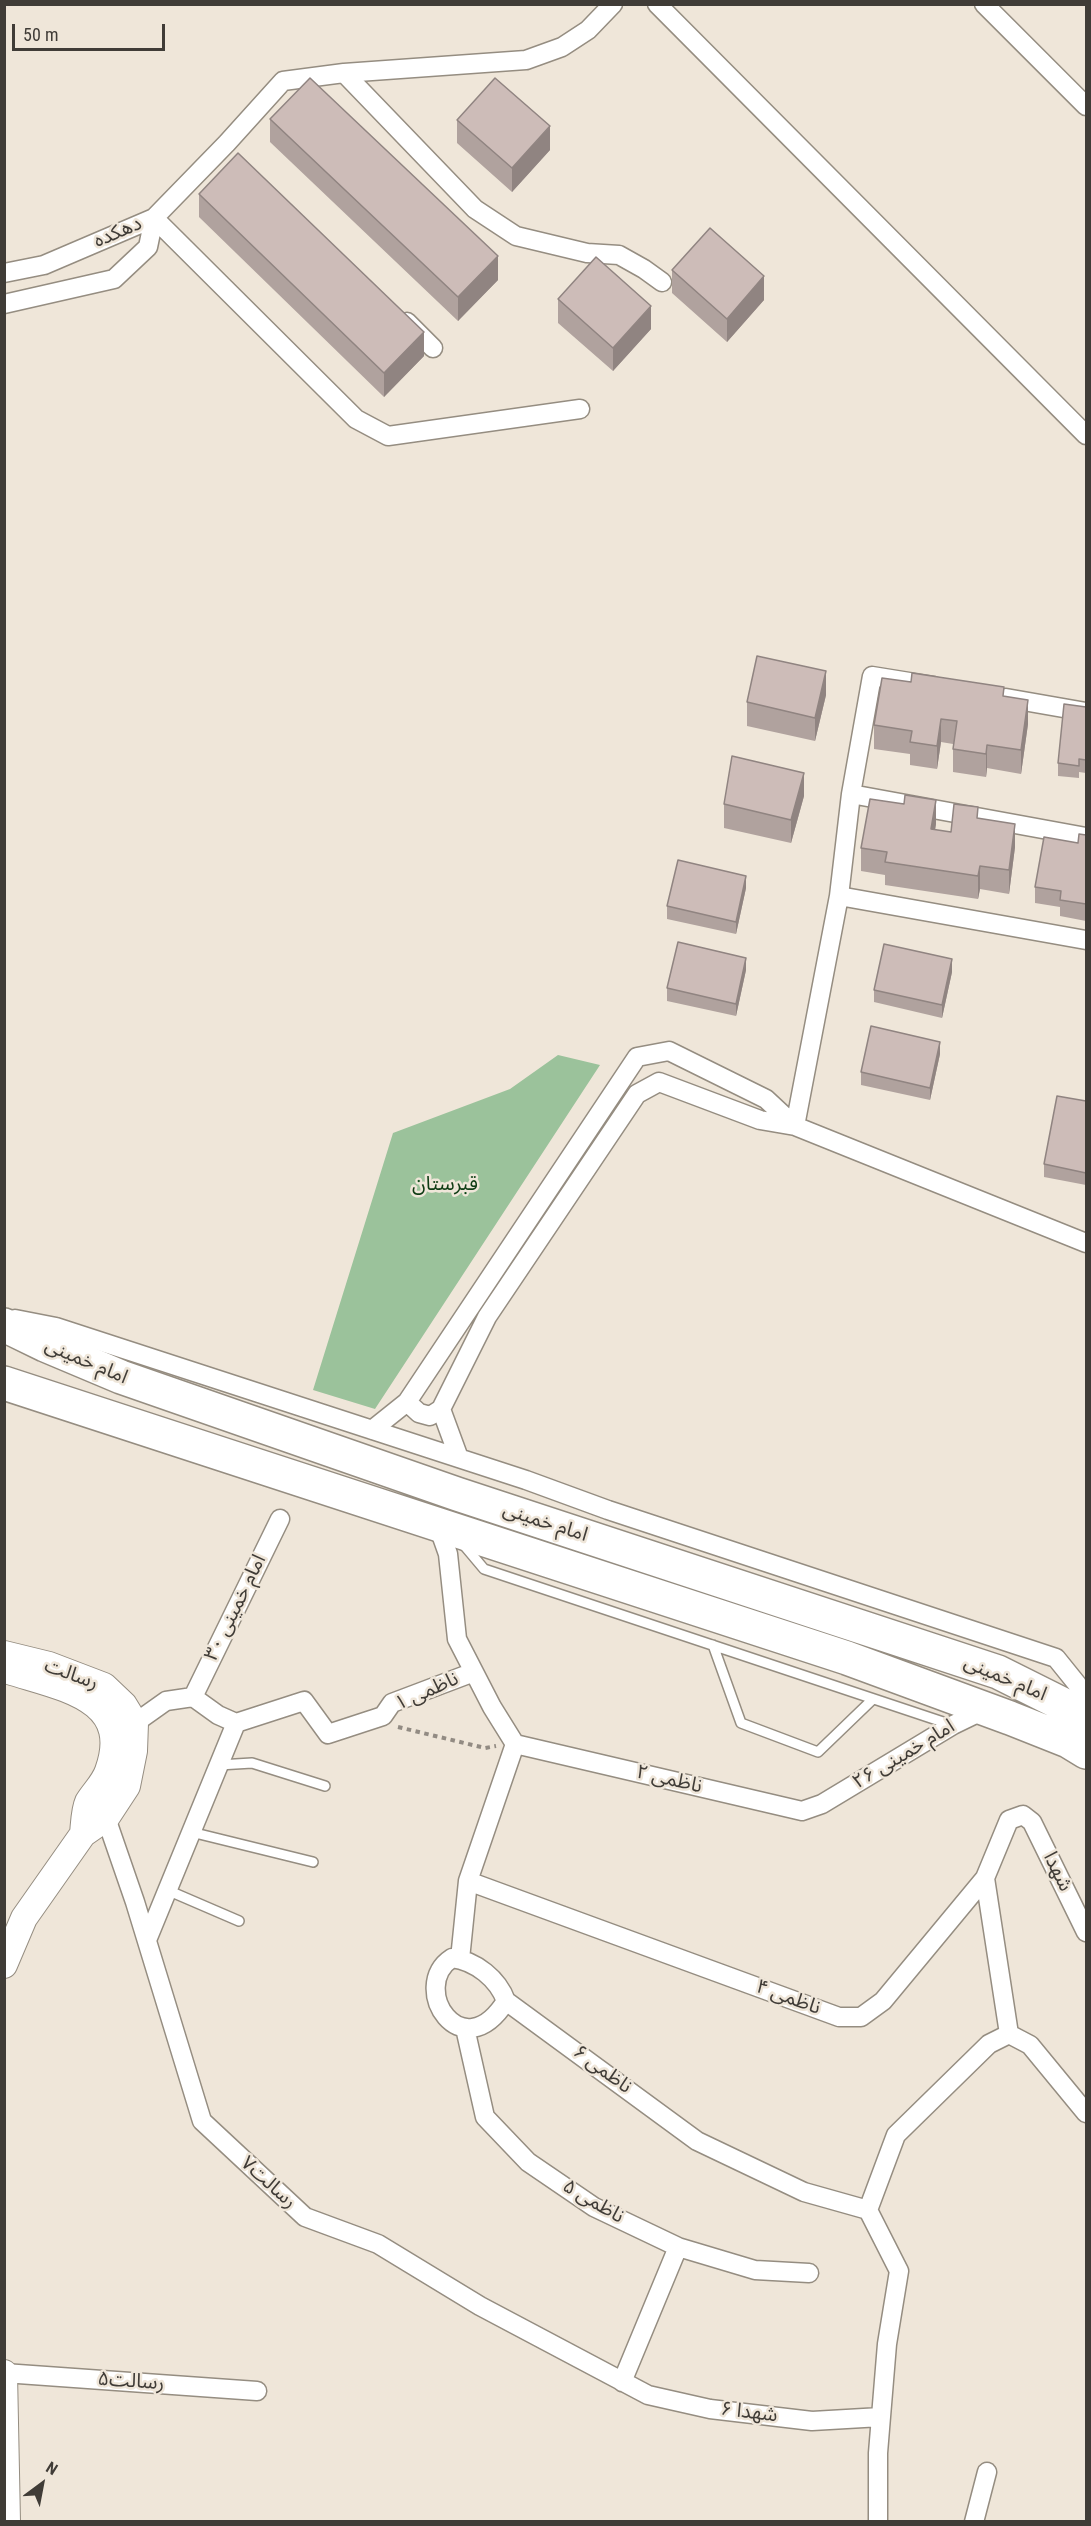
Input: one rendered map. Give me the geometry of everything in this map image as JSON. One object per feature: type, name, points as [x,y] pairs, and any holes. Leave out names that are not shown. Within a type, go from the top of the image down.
[{"type":"highway","name":"امام خمینی","points":[[4,1325],[121,1377],[457,1494],[602,1525],[998,1672],[1086,1716]]},
{"type":"highway","name":"امام خمینی","points":[[14,1390],[442,1525],[847,1658],[1068,1741],[1086,1752]]},
{"type":"street","points":[[580,409],[388,436],[356,419],[154,218],[283,81],[344,73],[526,60],[562,47],[588,30],[613,4]]},
{"type":"street","points":[[657,4],[1086,435]]},
{"type":"street","points":[[984,4],[1086,106]]},
{"type":"street","points":[[344,73],[475,209],[508,231],[516,236],[587,253],[619,255],[645,269],[662,282]]},
{"type":"street","points":[[227,143],[244,159]]},
{"type":"street","name":"دهکده","points":[[4,273],[44,265],[154,218]]},
{"type":"street","name":"دهکده","points":[[4,304],[114,279],[148,247],[154,218]]},
{"type":"street","points":[[44,265],[58,293]]},
{"type":"street","points":[[392,307],[433,348]]},
{"type":"street","points":[[795,1126],[839,896],[851,794],[872,676],[951,689]]},
{"type":"street","points":[[985,695],[1086,712]]},
{"type":"street","points":[[851,794],[1086,837]]},
{"type":"street","points":[[839,896],[1086,940]]},
{"type":"street","points":[[372,1430],[407,1402],[637,1058],[669,1051],[766,1099],[795,1126]]},
{"type":"street","points":[[651,1054],[659,1082]]},
{"type":"street","points":[[407,1402],[419,1413],[430,1416],[441,1408],[487,1317],[637,1094],[659,1082],[760,1120],[795,1126],[1086,1243]]},
{"type":"street","points":[[4,1317],[56,1327],[526,1480],[602,1525],[1056,1658],[1077,1684],[1086,1707]]},
{"type":"street","points":[[441,1408],[459,1458]]},
{"type":"street","name":"امام خمینی ۳۰","points":[[193,1697],[280,1519]]},
{"type":"street","points":[[442,1525],[448,1554],[457,1639],[492,1707],[515,1744],[468,1881],[460,1959]]},
{"type":"street","name":"رسالت","points":[[4,1654],[49,1665],[104,1686],[124,1705],[135,1723],[134,1751],[127,1786],[106,1818],[83,1834],[24,1918],[4,1965]]},
{"type":"street","name":"رسالت","points":[[4,1669],[80,1694],[98,1708],[112,1724],[115,1746],[107,1774],[87,1804],[83,1834]]},
{"type":"street","name":"ناظمی ۱","points":[[383,1716],[392,1703],[474,1672]]},
{"type":"street","points":[[135,1723],[166,1701],[193,1697],[218,1715],[236,1723],[304,1701],[328,1734],[383,1716]]},
{"type":"street","name":"امام خمینی ۲۶","points":[[822,1804],[953,1725],[986,1709]]},
{"type":"street","points":[[147,1940],[236,1723]]},
{"type":"street","name":"ناظمی ۲","points":[[515,1744],[802,1811],[822,1804]]},
{"type":"street","name":"ناظمی ۴","points":[[468,1881],[839,2016],[861,2018],[883,2001],[985,1878],[1009,1820],[1023,1815]]},
{"type":"street","name":"شهدا","points":[[1023,1815],[1032,1822],[1086,1932]]},
{"type":"street","name":"رسالت۷","points":[[106,1818],[147,1940],[202,2121],[250,2169],[305,2217],[378,2244],[480,2306],[622,2382]]},
{"type":"street","points":[[985,1878],[1009,2034]]},
{"type":"street","points":[[452,1958],[460,1959],[481,1969],[502,1991],[506,2001],[488,2023],[479,2028],[452,2025],[443,2016],[436,1990],[439,1974],[445,1963],[452,1958]]},
{"type":"street","name":"ناظمی ۶","points":[[506,2001],[697,2141],[804,2192],[868,2210]]},
{"type":"street","name":"ناظمی ۵","points":[[465,2028],[485,2117],[528,2162],[594,2207],[678,2247],[755,2270],[809,2274]]},
{"type":"street","points":[[1009,2034],[1030,2045],[1086,2113]]},
{"type":"street","points":[[878,2522],[878,2453],[887,2344],[899,2271],[868,2210],[896,2135],[990,2044],[1009,2034]]},
{"type":"street","points":[[622,2382],[678,2247]]},
{"type":"street","points":[[4,2373],[7,2522]]},
{"type":"street","name":"رسالت۵","points":[[4,2373],[257,2391]]},
{"type":"street","name":"شهدا ۶","points":[[622,2382],[648,2395],[710,2409],[812,2421],[881,2417]]},
{"type":"street","points":[[974,2522],[987,2472]]},
{"type":"lane","points":[[442,1525],[484,1569],[953,1725]]},
{"type":"lane","points":[[713,1645],[741,1723],[818,1752],[873,1699]]},
{"type":"lane","points":[[219,1766],[252,1763],[325,1786]]},
{"type":"lane","points":[[191,1832],[314,1862]]},
{"type":"lane","points":[[167,1890],[239,1921]]},
{"type":"path","points":[[383,1716],[401,1729],[485,1748],[515,1744]]},
{"type":"green space","name":"قبرستان","points":[[558,1055],[600,1065],[375,1409],[313,1390],[393,1133],[510,1089]]},
{"type":"building","points":[[310,78],[498,256],[458,297],[270,119]]},
{"type":"building","points":[[495,78],[550,126],[512,168],[457,120]]},
{"type":"building","points":[[238,153],[424,332],[384,373],[199,194]]},
{"type":"building","points":[[710,228],[764,276],[727,319],[672,270]]},
{"type":"building","points":[[596,257],[651,306],[613,348],[558,299]]},
{"type":"building","points":[[757,656],[826,671],[815,718],[747,702]]},
{"type":"building","points":[[912,673],[1004,687],[1003,696],[1028,700],[1021,750],[987,745],[986,754],[953,749],[957,721],[941,719],[937,746],[910,742],[912,731],[874,725],[882,678],[911,682]]},
{"type":"building","points":[[1064,704],[1086,707],[1086,760],[1079,759],[1079,766],[1058,763]]},
{"type":"building","points":[[732,756],[804,773],[791,820],[724,804]]},
{"type":"building","points":[[905,795],[936,800],[931,829],[951,832],[954,804],[978,807],[977,818],[1015,824],[1009,870],[980,866],[978,876],[885,862],[887,852],[861,848],[870,799],[904,804]]},
{"type":"building","points":[[1079,834],[1086,835],[1086,904],[1060,900],[1061,891],[1035,887],[1044,837],[1078,843]]},
{"type":"building","points":[[678,860],[746,876],[736,922],[667,906]]},
{"type":"building","points":[[678,942],[746,958],[736,1004],[667,988]]},
{"type":"building","points":[[884,944],[952,959],[942,1005],[874,990]]},
{"type":"building","points":[[871,1026],[940,1042],[930,1088],[861,1072]]},
{"type":"building","points":[[1057,1096],[1086,1101],[1086,1173],[1044,1164]]}]
